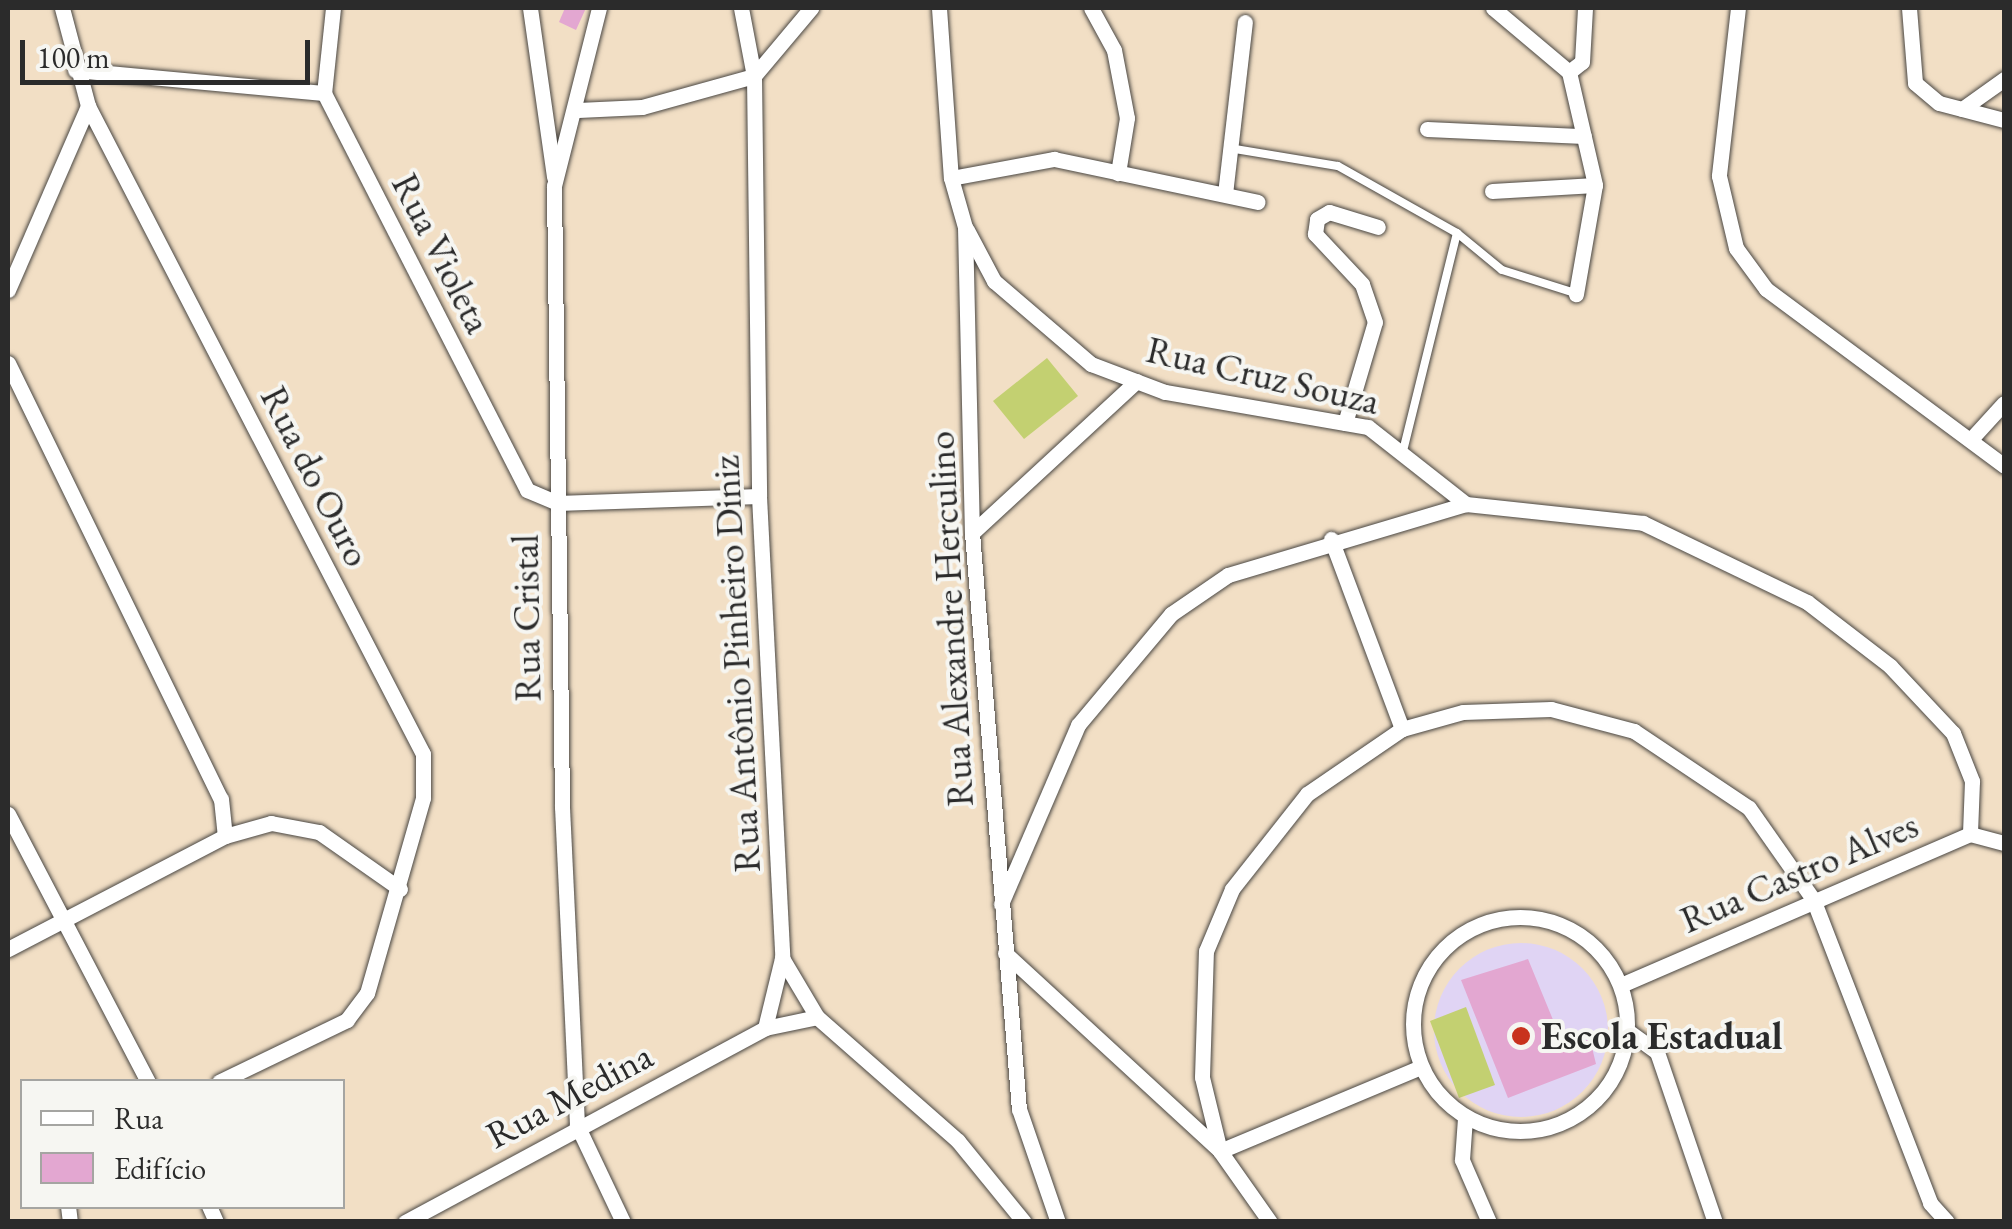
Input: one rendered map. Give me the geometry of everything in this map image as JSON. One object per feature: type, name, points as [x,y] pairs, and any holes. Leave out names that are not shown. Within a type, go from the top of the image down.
[{"type":"street","name":"Rua do Ouro","points":[[62,8],[88,106],[423,754],[424,798],[367,993],[348,1020],[225,1079]]},
{"type":"street","points":[[76,70],[324,92],[333,8]]},
{"type":"street","points":[[530,8],[554,186]]},
{"type":"street","name":"Rua Cristal","points":[[599,8],[578,110],[554,186],[556,503],[577,1125],[623,1222]]},
{"type":"street","name":"Rua Antônio Pinheiro Diniz","points":[[741,8],[754,76],[759,496],[782,958],[816,1018],[958,1141],[1024,1222]]},
{"type":"street","points":[[578,110],[642,107],[754,76],[811,8]]},
{"type":"street","name":"Rua Alexandre Herculino","points":[[938,8],[950,178],[965,227],[972,534],[1019,1110],[1058,1222]]},
{"type":"street","points":[[1091,8],[1114,50],[1126,118],[1118,173]]},
{"type":"street","points":[[1493,8],[1569,72],[1595,185],[1576,294]]},
{"type":"street","points":[[1569,72],[1582,62],[1585,8]]},
{"type":"street","points":[[1738,8],[1719,176],[1736,248],[1766,289],[1972,438],[2004,466]]},
{"type":"street","points":[[1909,8],[1915,83],[1962,109],[2004,120]]},
{"type":"street","points":[[1225,194],[1234,150],[1245,22]]},
{"type":"street","points":[[1962,109],[2004,79]]},
{"type":"street","name":"Rua Violeta","points":[[324,92],[527,490],[556,503]]},
{"type":"street","points":[[8,290],[88,106]]},
{"type":"street","points":[[1427,129],[1584,136]]},
{"type":"street","points":[[950,178],[1054,159],[1258,202]]},
{"type":"street","points":[[1492,191],[1595,185]]},
{"type":"street","points":[[1345,422],[1376,322],[1362,284],[1315,234],[1317,220],[1329,212],[1378,227]]},
{"type":"street","name":"Rua Cruz Souza","points":[[965,227],[994,282],[1090,364],[1137,381],[1345,422],[1404,447],[1466,504]]},
{"type":"street","points":[[8,363],[222,799],[225,836]]},
{"type":"street","points":[[972,534],[1137,381]]},
{"type":"street","points":[[1972,438],[2004,404]]},
{"type":"street","points":[[556,503],[759,496]]},
{"type":"street","points":[[1001,904],[1078,725],[1171,614],[1228,575],[1332,538],[1466,504],[1642,523],[1807,602],[1890,666],[1953,733],[1972,782],[1970,834]]},
{"type":"street","points":[[1332,538],[1402,729]]},
{"type":"street","points":[[1220,1151],[1200,1016],[1206,951],[1232,889],[1307,794],[1402,729],[1463,712],[1551,709],[1634,731],[1749,808],[1813,899],[1930,1203],[1947,1222]]},
{"type":"street","points":[[8,814],[146,1079]]},
{"type":"street","points":[[8,949],[225,836],[271,823],[320,832],[400,889]]},
{"type":"street","name":"Rua Castro Alves","points":[[1621,986],[1813,899],[1970,834],[2004,843]]},
{"type":"street","points":[[1526,916],[1556,922],[1594,947],[1621,986],[1628,1031],[1620,1067],[1570,1120],[1536,1132],[1466,1118],[1421,1067],[1413,1036],[1424,976],[1480,925],[1526,916]]},
{"type":"street","points":[[1005,953],[1220,1151],[1270,1222]]},
{"type":"street","points":[[765,1028],[782,958]]},
{"type":"street","name":"Rua Medina","points":[[406,1222],[577,1125],[765,1028],[816,1018]]},
{"type":"street","points":[[1628,1031],[1657,1052],[1715,1222]]},
{"type":"street","points":[[1220,1151],[1421,1067]]},
{"type":"street","points":[[1466,1118],[1462,1160],[1489,1222]]},
{"type":"lane","points":[[1234,150],[1338,166],[1456,233],[1502,270],[1576,294]]},
{"type":"lane","points":[[1404,447],[1456,233]]},
{"type":"shaded area","name":"Escola Estadual","points":[[1521,943],[1554,950],[1582,969],[1601,997],[1608,1030],[1601,1063],[1582,1091],[1554,1110],[1521,1117],[1488,1110],[1460,1091],[1441,1063],[1434,1030],[1441,997],[1460,969],[1488,950]]},
{"type":"green space","points":[[1047,358],[1078,396],[1024,439],[993,401]]},
{"type":"green space","points":[[1466,1007],[1495,1085],[1459,1098],[1430,1021]]},
{"type":"building","points":[[565,8],[586,8],[576,30],[559,22]]},
{"type":"building","points":[[1528,959],[1565,1049],[1590,1039],[1596,1064],[1508,1098],[1461,980]]},
{"type":"place","name":"Escola Estadual","points":[[1521,1036]]}]
